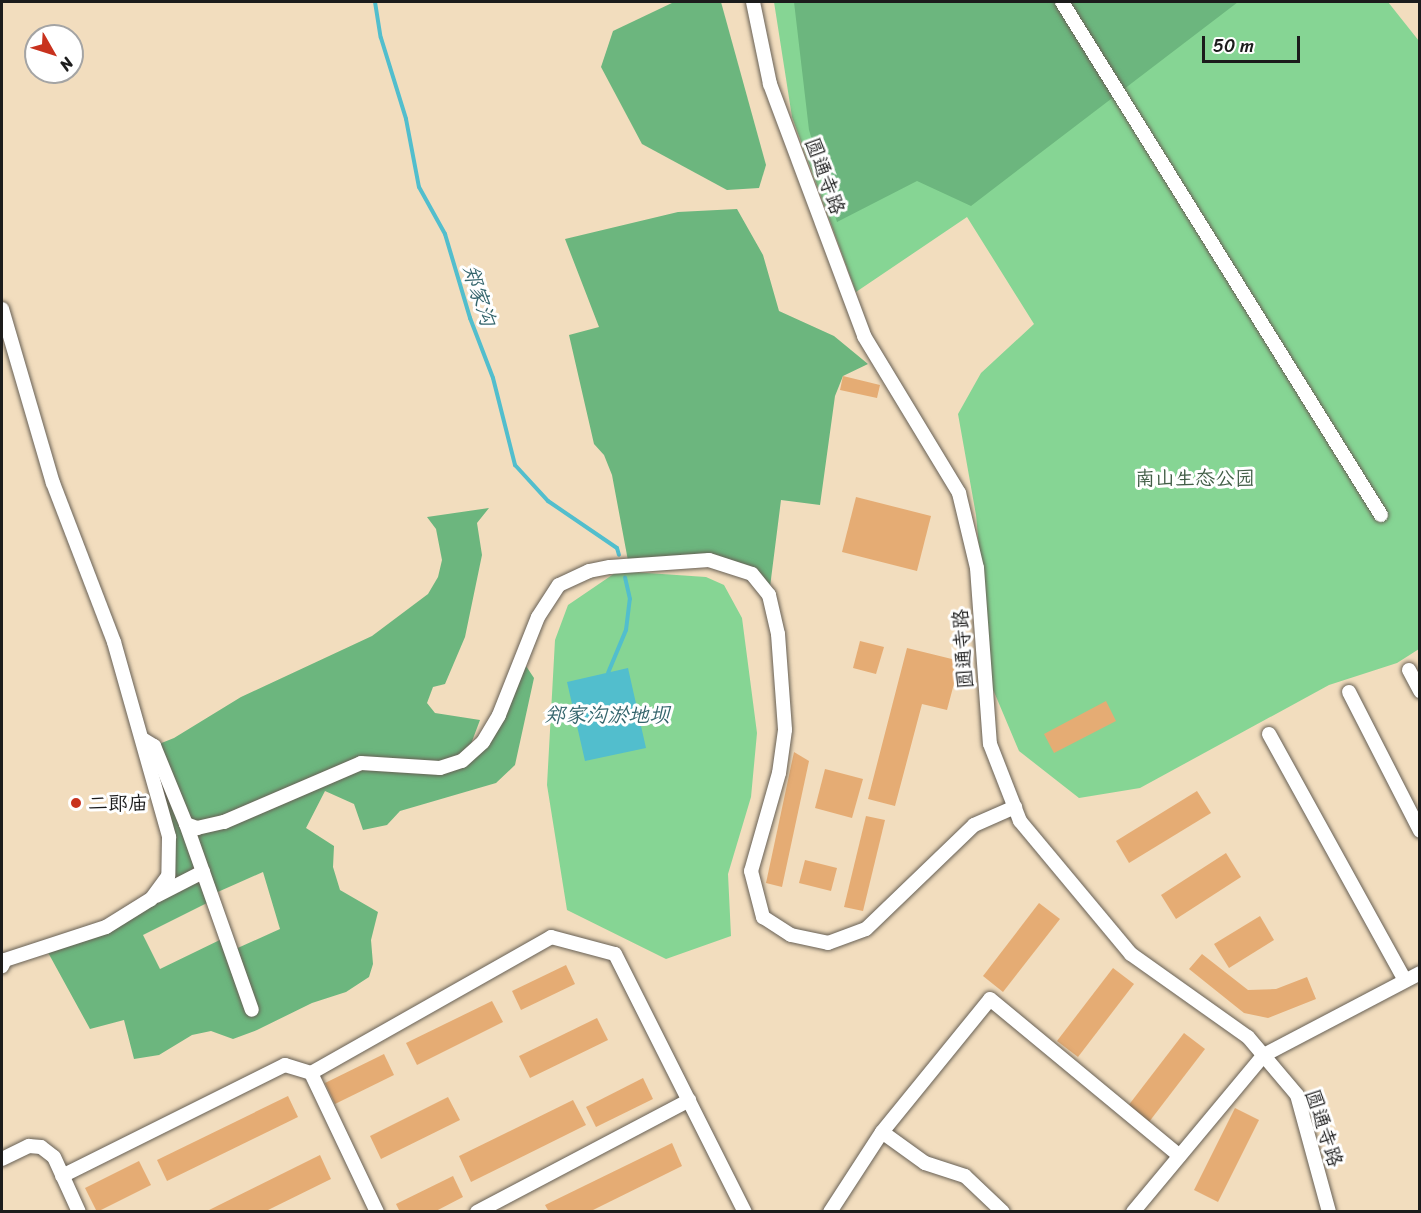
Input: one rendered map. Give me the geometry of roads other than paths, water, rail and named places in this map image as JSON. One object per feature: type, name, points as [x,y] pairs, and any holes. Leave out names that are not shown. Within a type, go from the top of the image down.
[{"type":"street","name":"圆通寺路","points":[[753,2],[770,84],[864,336],[959,493],[977,568],[990,744],[1020,821],[1131,954],[1248,1037],[1297,1095],[1329,1212]]},
{"type":"street","points":[[1062,2],[1381,514]]},
{"type":"street","points":[[2,309],[53,483],[114,642],[144,740],[169,837],[168,876],[151,899]]},
{"type":"street","points":[[186,824],[197,828],[224,822],[361,763],[440,768],[462,761],[483,742],[499,715],[538,617],[559,585],[589,571],[609,567],[709,560],[752,574],[769,595],[778,634],[785,730],[779,773],[752,871],[763,917],[791,935],[828,943],[866,929],[974,825],[1015,807]]},
{"type":"street","points":[[1410,670],[1419,691]]},
{"type":"street","points":[[1349,692],[1419,831]]},
{"type":"street","points":[[1269,734],[1405,981]]},
{"type":"street","points":[[144,740],[154,746],[186,824],[252,1010]]},
{"type":"street","points":[[2,966],[5,960],[106,927],[151,899],[203,872]]},
{"type":"street","points":[[62,1176],[285,1065],[311,1073],[551,937],[615,954],[745,1212]]},
{"type":"street","points":[[1133,1212],[1264,1055],[1419,973]]},
{"type":"street","points":[[830,1212],[882,1132],[990,999],[1180,1156]]},
{"type":"street","points":[[311,1073],[377,1212]]},
{"type":"street","points":[[477,1212],[689,1100]]},
{"type":"street","points":[[882,1132],[925,1163],[965,1176],[1003,1212]]},
{"type":"street","points":[[2,1159],[29,1146],[41,1147],[54,1157],[79,1212]]},
{"type":"water","name":"郑家沟淤地坝","points":[[628,668],[646,748],[585,761],[567,682]]},
{"type":"waterway","name":"郑家沟","points":[[375,2],[381,38],[406,119],[419,187],[445,234],[470,318],[493,378],[515,465],[548,501],[617,548],[619,555]]},
{"type":"waterway","name":"郑家沟","points":[[608,673],[626,630],[630,599],[625,578]]},
{"type":"place","name":"二郎庙","points":[[76,803]]},
{"type":"park label","name":"南山生态公园","points":[[1195,478]]}]
